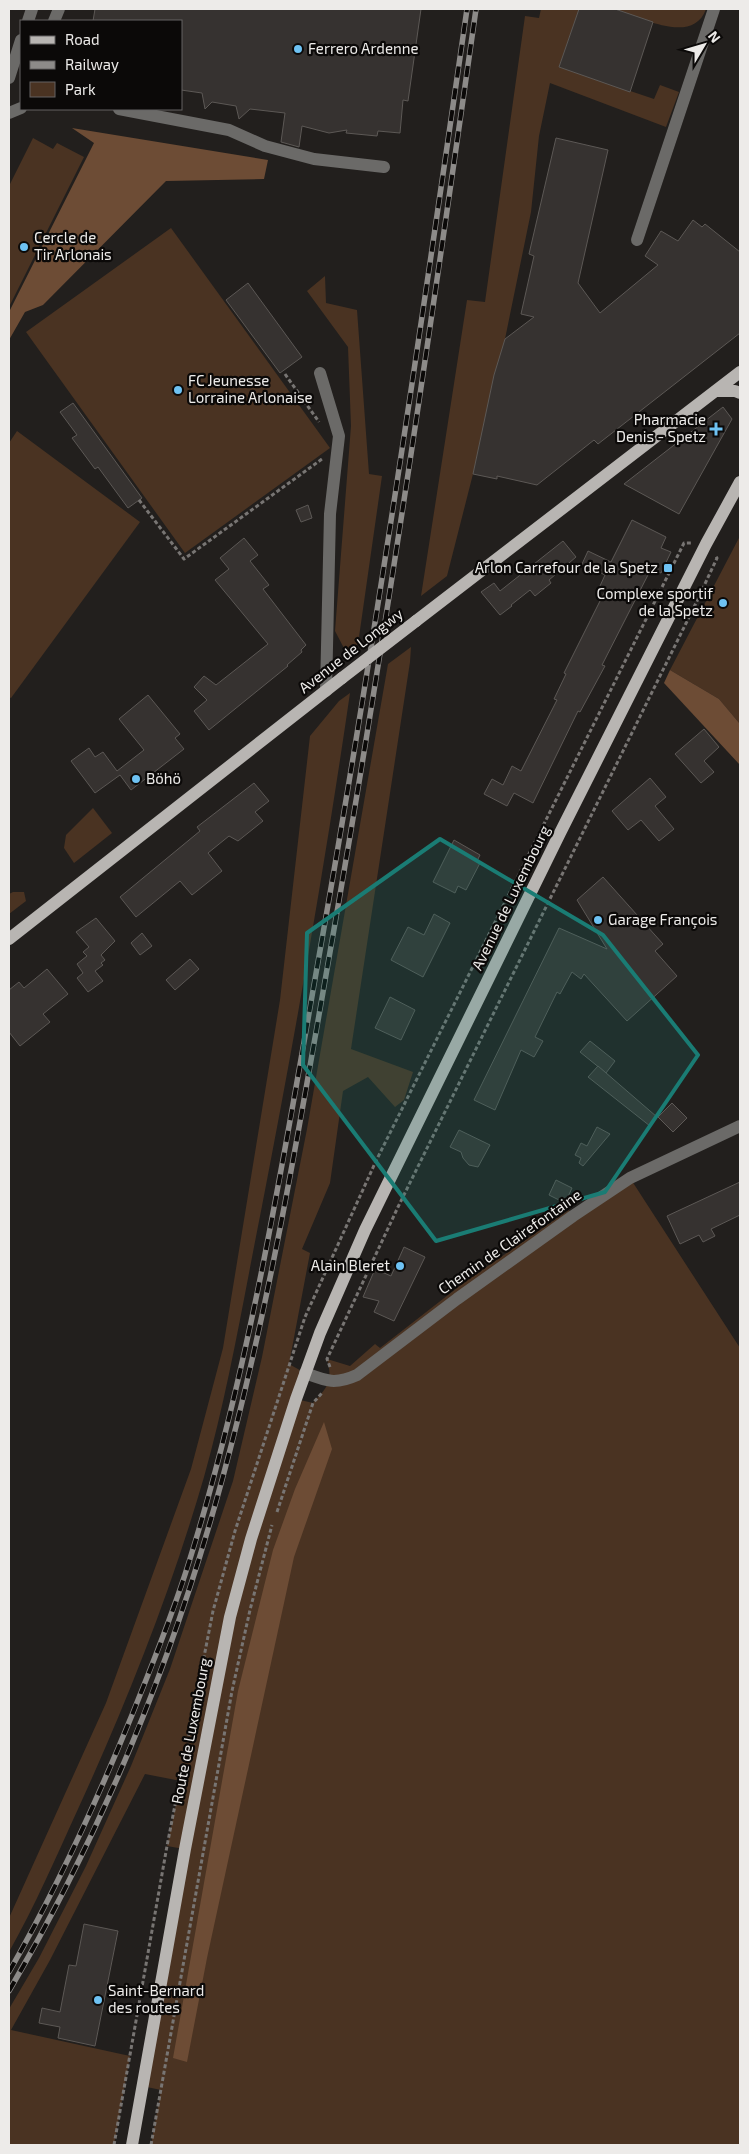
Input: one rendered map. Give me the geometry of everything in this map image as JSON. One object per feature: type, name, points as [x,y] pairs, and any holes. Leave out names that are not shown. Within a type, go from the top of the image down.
[{"type":"main road","name":"Avenue de Longwy","points":[[9,939],[342,678],[740,372]]},
{"type":"main road","points":[[716,391],[735,391],[740,393]]},
{"type":"main road","name":"Avenue de Luxembourg","points":[[320,1333],[365,1230],[706,544],[740,482]]},
{"type":"main road","name":"Route de Luxembourg","points":[[132,2145],[184,1849],[230,1617],[251,1539],[305,1373],[320,1333]]},
{"type":"street","points":[[637,240],[714,9]]},
{"type":"street","points":[[9,78],[20,43]]},
{"type":"street","points":[[124,110],[229,130],[265,146],[314,159],[384,167]]},
{"type":"street","points":[[320,372],[339,436],[330,514],[326,691]]},
{"type":"street","name":"Chemin de Clairefontaine","points":[[328,1382],[344,1381],[357,1375],[457,1299],[573,1216],[630,1178],[740,1126]]},
{"type":"street","points":[[305,1373],[328,1382]]},
{"type":"path","points":[[285,374],[322,426]]},
{"type":"path","points":[[140,500],[184,559],[338,448]]},
{"type":"path","points":[[114,2145],[167,1846],[213,1611],[234,1531],[305,1317],[376,1161],[684,543],[706,544],[718,558],[398,1207],[327,1359],[332,1374],[326,1389],[313,1403],[272,1526],[250,1610],[232,1691],[151,2145]]},
{"type":"highlighted area","points":[[440,839],[603,935],[698,1055],[605,1192],[436,1241],[303,1065],[307,933]]},
{"type":"green space","points":[[541,9],[579,9],[559,67],[654,99],[660,85],[679,92],[666,127],[550,83],[539,136],[531,212],[505,339],[473,474],[447,576],[421,596],[467,300],[485,302],[525,16],[539,18]]},
{"type":"green space","points":[[615,9],[706,9],[699,20],[690,26],[678,27],[651,22]]},
{"type":"green space","name":"Cercle de Tir Arlonais","points":[[33,138],[53,149],[57,143],[84,157],[9,307],[9,186]]},
{"type":"green space","name":"FC Jeunesse Lorraine Arlonaise","points":[[171,228],[330,448],[185,553],[26,332]]},
{"type":"green space","points":[[325,276],[326,303],[357,310],[369,474],[382,476],[358,644],[346,652],[335,631],[351,426],[348,347],[307,291]]},
{"type":"green space","points":[[17,431],[140,522],[11,698],[9,697],[9,443]]},
{"type":"green space","name":"Complexe sportif de la Spetz","points":[[740,536],[740,724],[719,699],[670,670]]},
{"type":"green space","points":[[411,647],[351,1049],[413,1072],[404,1100],[395,1107],[368,1077],[343,1091],[330,1183],[302,1249],[310,1253],[289,1364],[305,1373],[296,1399],[313,1403],[326,1388],[329,1378],[327,1359],[350,1366],[375,1344],[380,1348],[466,1281],[569,1210],[573,1216],[630,1178],[740,1348],[740,2145],[151,2145],[161,2090],[142,2086],[184,1849],[167,1846],[181,1781],[145,1774],[50,1960],[11,2030],[130,2056],[114,2145],[9,2145],[9,2009],[39,1958],[86,1866],[131,1766],[170,1669],[233,1481],[262,1357],[307,1129],[388,664]]},
{"type":"green space","points":[[350,693],[320,886],[286,1078],[236,1342],[204,1477],[163,1604],[131,1687],[53,1863],[28,1917],[9,1952],[9,1918],[106,1703],[191,1469],[223,1348],[280,1000],[310,736],[339,701]]},
{"type":"green space","points":[[93,808],[112,833],[74,863],[64,848],[66,835]]},
{"type":"green space","points":[[24,892],[26,901],[9,914],[9,894]]},
{"type":"shaded area","points":[[72,128],[268,160],[264,179],[166,181],[43,305],[25,312],[9,340],[9,312],[94,143]]},
{"type":"shaded area","points":[[670,670],[719,699],[740,724],[740,765],[664,683]]},
{"type":"shaded area","points":[[324,1422],[332,1449],[294,1557],[207,1958],[187,2062],[173,2058],[238,1691],[273,1550],[295,1489]]},
{"type":"building","name":"Ferrero Ardenne","points":[[95,9],[421,9],[408,101],[403,100],[400,133],[378,131],[377,136],[346,133],[347,130],[329,133],[302,126],[299,147],[281,142],[285,113],[250,109],[239,119],[236,106],[212,102],[205,109],[202,93],[182,90],[182,20],[93,20]]},
{"type":"building","points":[[579,9],[615,9],[653,22],[630,92],[559,67]]},
{"type":"building","points":[[556,138],[608,150],[578,283],[600,313],[658,265],[645,256],[661,231],[678,241],[693,220],[702,227],[705,224],[740,252],[740,333],[598,444],[594,440],[537,485],[497,476],[497,479],[473,474],[494,375],[505,339],[534,317],[521,314],[534,256],[529,254]]},
{"type":"building","points":[[248,283],[302,357],[280,373],[226,300]]},
{"type":"building","points":[[73,403],[142,498],[128,508],[98,467],[95,469],[72,438],[77,435],[60,412]]},
{"type":"building","points":[[723,407],[732,419],[679,514],[624,484]]},
{"type":"building","points":[[308,505],[312,518],[301,522],[296,510]]},
{"type":"building","points":[[632,520],[666,537],[661,548],[671,552],[661,573],[651,569],[602,665],[605,666],[580,712],[578,711],[533,803],[514,793],[507,806],[484,794],[492,779],[503,785],[512,766],[521,771],[557,700],[554,699],[566,674],[564,673],[606,589],[600,586],[605,575],[582,564],[588,551],[611,562]]},
{"type":"building","points":[[244,538],[258,555],[250,561],[269,585],[263,589],[306,645],[301,650],[302,652],[288,666],[209,730],[194,711],[207,700],[194,687],[204,676],[216,685],[268,644],[215,580],[229,569],[220,558]]},
{"type":"building","points":[[563,541],[576,557],[549,580],[551,583],[535,596],[530,590],[500,615],[481,592],[494,583],[500,591]]},
{"type":"building","points":[[148,695],[180,734],[175,738],[184,749],[131,790],[120,775],[95,793],[71,761],[89,748],[95,757],[103,752],[117,771],[144,750],[119,719]]},
{"type":"building","points":[[704,729],[719,747],[704,761],[714,772],[701,783],[675,754]]},
{"type":"building","points":[[650,778],[666,797],[655,806],[674,829],[659,841],[641,820],[628,830],[612,811]]},
{"type":"building","points":[[254,783],[269,801],[255,812],[263,821],[238,841],[229,836],[208,853],[222,871],[192,895],[180,881],[136,917],[120,897],[200,831],[197,827]]},
{"type":"building","points":[[454,840],[480,855],[477,861],[480,863],[466,890],[458,886],[455,893],[433,882]]},
{"type":"building","points":[[603,877],[663,944],[655,951],[677,976],[627,1021],[584,974],[581,979],[572,972],[560,994],[557,992],[535,1037],[543,1041],[534,1057],[521,1050],[495,1110],[474,1100],[559,928],[607,949],[577,900]]},
{"type":"building","points":[[434,914],[450,923],[423,977],[391,960],[408,927],[424,935]]},
{"type":"building","points":[[96,918],[115,941],[101,955],[105,960],[101,963],[103,965],[95,971],[103,981],[88,992],[77,978],[83,973],[77,964],[87,956],[83,952],[89,947],[76,932]]},
{"type":"building","points":[[142,933],[152,946],[140,955],[131,943]]},
{"type":"building","points":[[190,959],[199,969],[175,990],[166,980]]},
{"type":"building","points":[[47,969],[68,994],[43,1014],[50,1022],[20,1046],[9,1032],[9,990],[19,982],[24,988]]},
{"type":"building","points":[[390,997],[415,1010],[401,1040],[375,1028]]},
{"type":"building","points":[[590,1041],[615,1061],[606,1073],[580,1052]]},
{"type":"building","points":[[598,1066],[657,1117],[650,1126],[588,1077]]},
{"type":"building","points":[[672,1103],[687,1118],[673,1132],[658,1117]]},
{"type":"building","points":[[597,1127],[610,1134],[583,1166],[579,1163],[581,1158],[575,1155],[581,1143],[587,1146]]},
{"type":"building","points":[[459,1130],[490,1145],[478,1167],[469,1165],[461,1152],[450,1147]]},
{"type":"building","points":[[556,1180],[572,1188],[565,1203],[549,1195]]},
{"type":"building","points":[[740,1182],[740,1215],[711,1229],[715,1236],[703,1242],[699,1235],[680,1244],[667,1216]]},
{"type":"building","points":[[404,1247],[425,1257],[394,1321],[374,1312],[379,1301],[363,1297],[375,1269],[391,1276]]},
{"type":"building","points":[[84,1924],[118,1931],[95,2046],[58,2038],[60,2027],[39,2023],[42,2008],[60,2012],[69,1965],[76,1966]]},
{"type":"railway","points":[[9,1972],[75,1846],[155,1658],[189,1562],[211,1487],[249,1334],[280,1178],[361,711],[398,477],[467,9]]},
{"type":"railway","points":[[9,1991],[43,1931],[105,1806],[158,1678],[203,1546],[240,1413],[284,1209],[353,819],[426,357],[476,9]]},
{"type":"place","name":"Ferrero Ardenne","points":[[298,49]]},
{"type":"place","name":"Cercle de Tir Arlonais","points":[[24,247]]},
{"type":"place","name":"FC Jeunesse Lorraine Arlonaise","points":[[178,390]]},
{"type":"place","name":"Pharmacie Denis - Spetz","points":[[716,429]]},
{"type":"place","name":"Arlon Carrefour de la Spetz","points":[[668,568]]},
{"type":"place","name":"Complexe sportif de la Spetz","points":[[723,603]]},
{"type":"place","name":"Böhö","points":[[136,779]]},
{"type":"place","name":"Garage François","points":[[598,920]]},
{"type":"place","name":"Alain Bleret","points":[[400,1266]]},
{"type":"place","name":"Saint-Bernard des routes","points":[[98,2000]]}]
